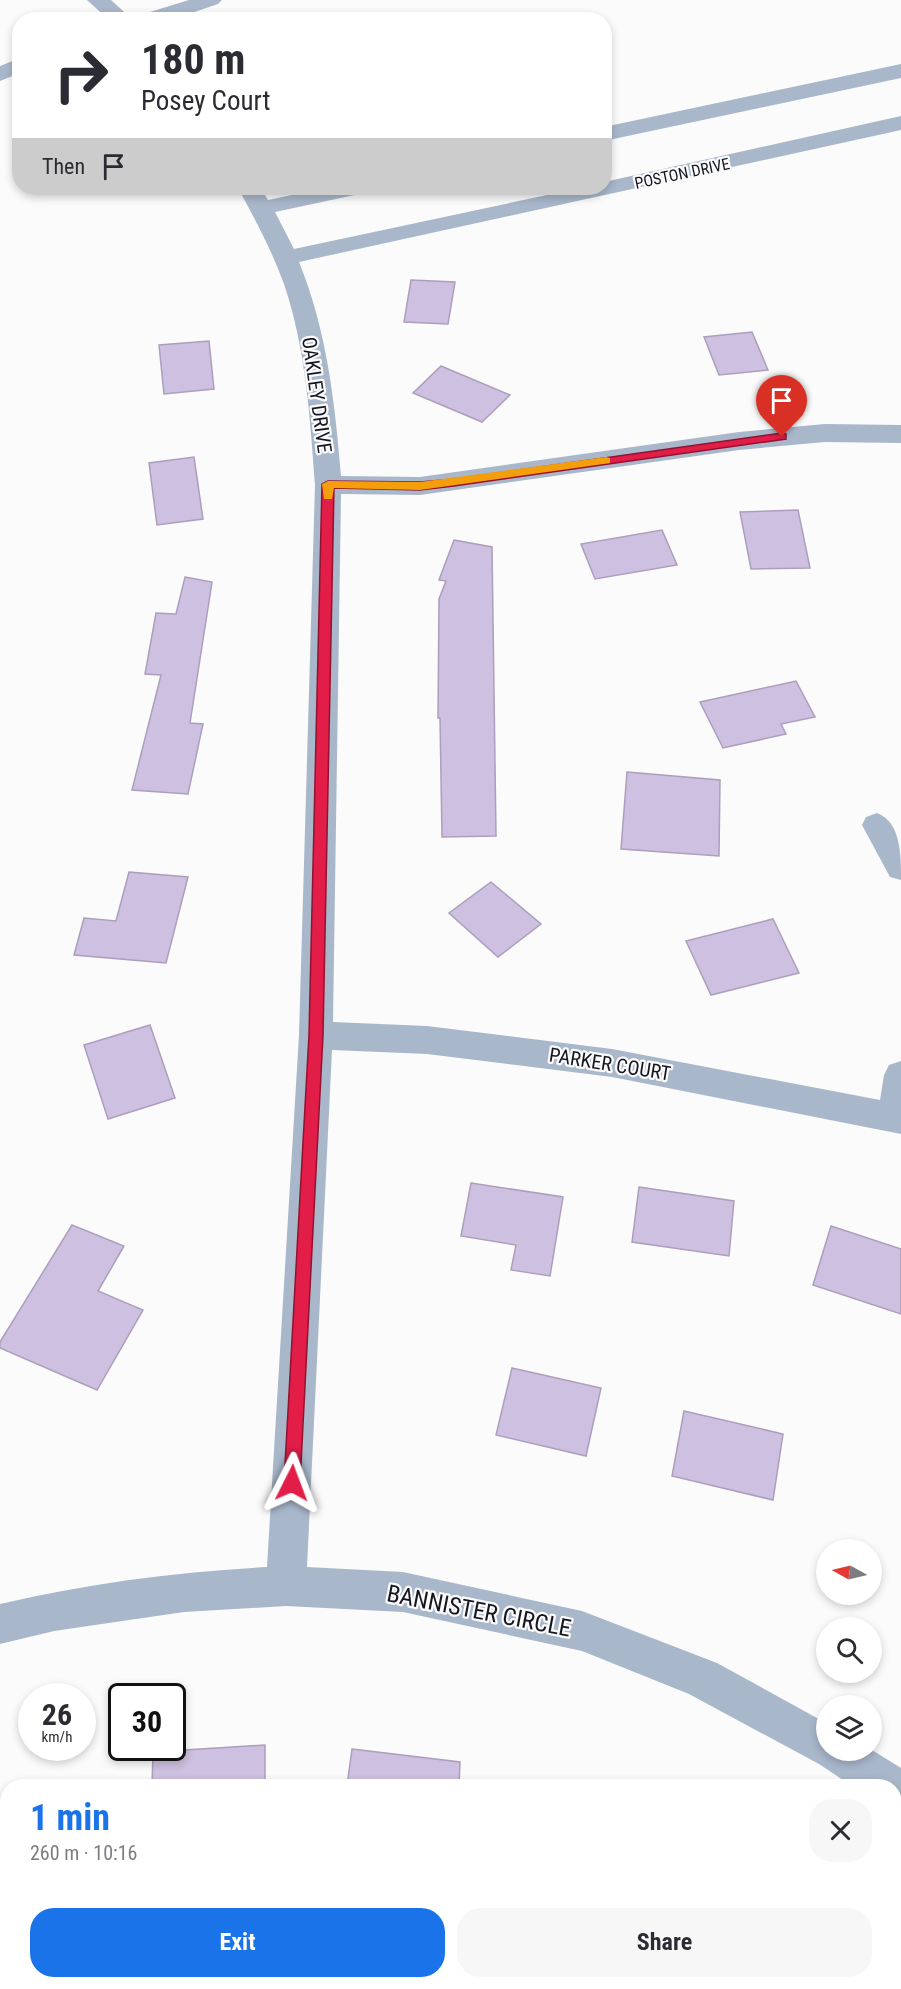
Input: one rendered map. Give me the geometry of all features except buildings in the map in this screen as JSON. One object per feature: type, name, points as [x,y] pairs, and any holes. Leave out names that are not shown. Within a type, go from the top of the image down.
[{"type":"street","points":[[98,0],[113,12]]},
{"type":"street","points":[[173,12],[211,0]]},
{"type":"street","points":[[612,132],[901,71]]},
{"type":"street","name":"POSTON DRIVE","points":[[612,188],[901,123]]},
{"type":"street","points":[[256,198],[286,195]]},
{"type":"street","name":"POSTON DRIVE","points":[[286,258],[579,195]]},
{"type":"street","name":"OAKLEY DRIVE","points":[[256,198],[286,258],[313,349],[324,414],[328,484],[316,1035],[286,1586]]},
{"type":"street","points":[[328,484],[420,486],[739,441],[825,433],[901,434]]},
{"type":"street","points":[[877,825],[901,868]]},
{"type":"street","name":"PARKER COURT","points":[[316,1035],[427,1040],[612,1063],[898,1118]]},
{"type":"street","points":[[898,1118],[901,1075]]},
{"type":"street","name":"BANNISTER CIRCLE","points":[[0,1624],[54,1611],[184,1592],[286,1586],[403,1592],[582,1631],[702,1678],[816,1741]]},
{"type":"street","points":[[851,1761],[879,1779]]},
{"type":"slow traffic","points":[[328,496],[328,484],[420,486],[606,461]]},
{"type":"route","points":[[292,1483],[316,1035],[328,484],[420,486],[454,483],[739,441],[782,437]]}]
